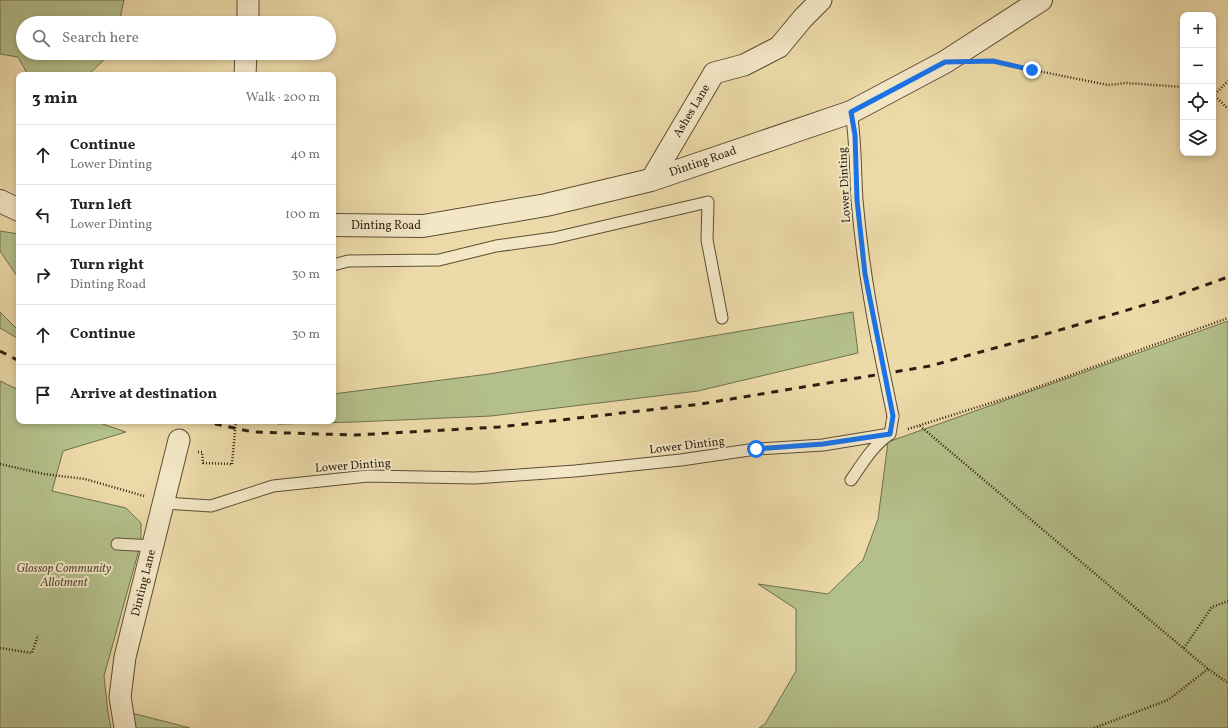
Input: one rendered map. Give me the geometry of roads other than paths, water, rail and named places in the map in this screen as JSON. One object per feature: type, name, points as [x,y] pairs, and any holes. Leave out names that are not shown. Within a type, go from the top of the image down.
[{"type":"street","points":[[248,0],[248,16]]},
{"type":"street","name":"Ashes Lane","points":[[651,180],[714,73],[744,65],[779,47],[803,18],[821,0]]},
{"type":"street","name":"Dinting Road","points":[[336,225],[423,226],[546,205],[651,180],[851,112],[945,62],[1041,0]]},
{"type":"street","points":[[245,72],[246,60]]},
{"type":"street","points":[[0,201],[16,209]]},
{"type":"street","name":"Dinting Lane","points":[[125,728],[120,697],[126,657],[179,440]]},
{"type":"lane","name":"Lower Dinting","points":[[164,503],[211,506],[273,486],[368,476],[475,478],[575,471],[682,460],[756,449],[823,444],[890,434],[893,416],[865,274],[857,200],[855,135],[851,112]]},
{"type":"lane","points":[[336,264],[348,261],[440,260],[496,246],[554,238],[708,202],[707,240],[722,318]]},
{"type":"lane","points":[[851,480],[872,450],[890,434]]},
{"type":"lane","points":[[117,544],[154,546]]},
{"type":"railway","points":[[215,424],[253,432],[355,435],[499,427],[701,404],[930,366],[1175,296],[1228,277]]},
{"type":"railway","points":[[0,351],[16,359]]},
{"type":"park label","name":"Glossop Community Allotment","points":[[64,576]]}]
